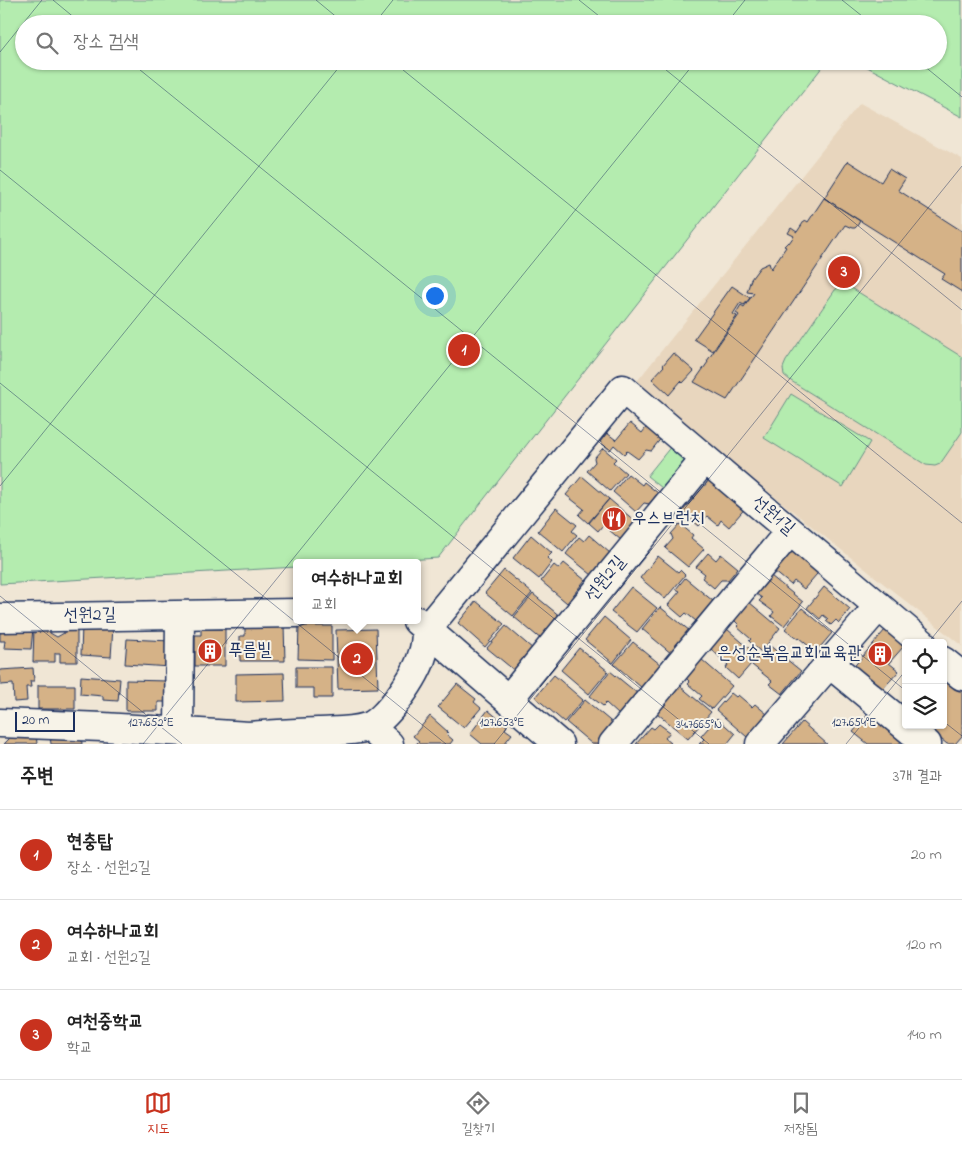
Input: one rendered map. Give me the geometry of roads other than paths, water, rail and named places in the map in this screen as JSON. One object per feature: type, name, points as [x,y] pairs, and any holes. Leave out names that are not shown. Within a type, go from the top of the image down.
[{"type":"street","name":"선원1길","points":[[421,625],[623,389],[917,639]]},
{"type":"street","name":"선원2길","points":[[508,700],[705,459]]},
{"type":"street","points":[[613,744],[790,531]]},
{"type":"street","points":[[760,744],[879,606]]},
{"type":"street","name":"선원2길","points":[[0,618],[293,613]]},
{"type":"street","points":[[178,731],[180,615]]},
{"type":"street","points":[[421,625],[559,744]]},
{"type":"street","points":[[0,723],[104,736],[178,731],[248,740],[335,731],[379,736],[378,721],[414,677],[422,656],[421,625]]},
{"type":"street","points":[[830,664],[927,744]]},
{"type":"street","points":[[947,664],[962,676]]},
{"type":"place","name":"여천중학교","points":[[844,272]]},
{"type":"place","name":"현충탑","points":[[464,350]]},
{"type":"place","name":"우스브런치","points":[[614,519]]},
{"type":"place","name":"푸름빌","points":[[210,651]]},
{"type":"place","name":"은성순복음교회교육관","points":[[880,654]]},
{"type":"place","name":"여수하나교회","points":[[357,659]]}]
